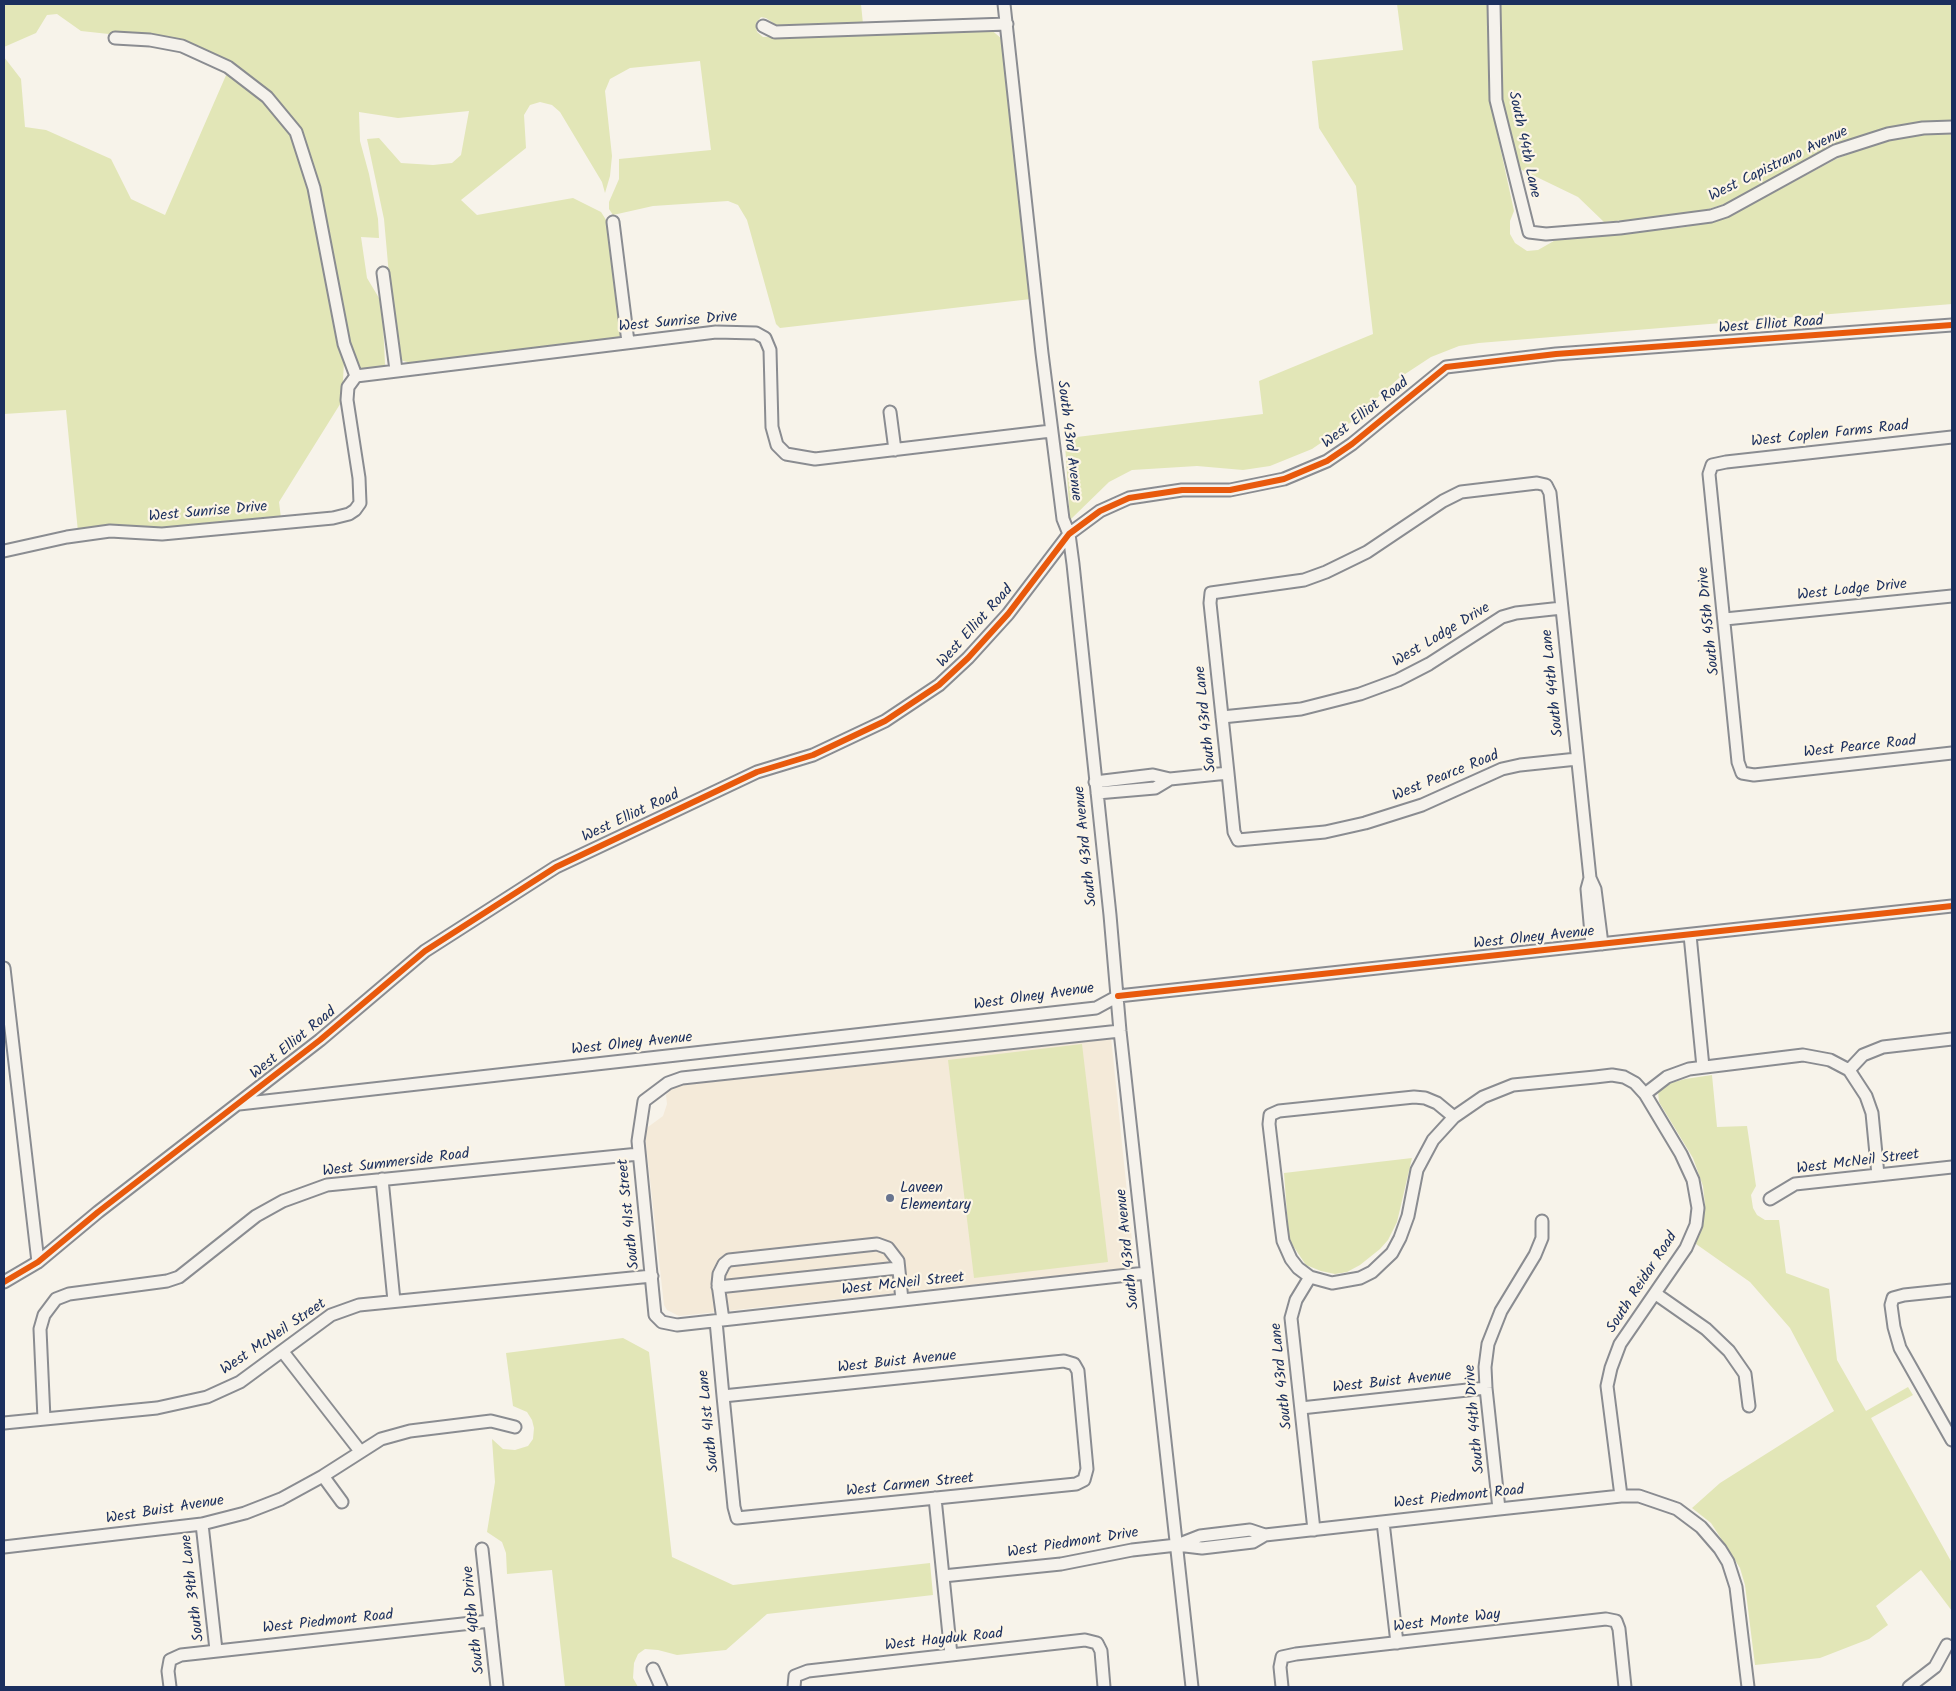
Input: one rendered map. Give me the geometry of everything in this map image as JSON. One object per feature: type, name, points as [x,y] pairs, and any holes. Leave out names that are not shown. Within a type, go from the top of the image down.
[{"type":"street","name":"South 43rd Avenue","points":[[1004,4],[1051,431],[1063,518],[1069,534],[1118,996],[1120,1031],[1192,1687]]},
{"type":"street","name":"South 44th Lane","points":[[1494,4],[1496,100],[1508,156],[1528,232]]},
{"type":"street","points":[[763,26],[775,32],[1007,24]]},
{"type":"street","points":[[115,38],[150,40],[182,46],[228,67],[267,97],[296,132],[314,188],[344,344],[356,376]]},
{"type":"street","name":"West Capistrano Avenue","points":[[1528,232],[1546,234],[1614,229],[1678,222],[1726,211],[1835,151],[1883,135],[1923,128],[1952,127]]},
{"type":"street","points":[[613,222],[628,342]]},
{"type":"street","points":[[383,274],[396,370]]},
{"type":"street","name":"West Elliot Road","points":[[4,1282],[38,1262],[105,1207],[238,1105],[320,1040],[425,951],[556,867],[757,772],[813,755],[885,721],[939,685],[968,658],[1008,614],[1069,534],[1100,511],[1129,498],[1182,490],[1230,490],[1284,479],[1327,461],[1352,444],[1446,367],[1495,359],[1952,325]]},
{"type":"street","name":"West Sunrise Drive","points":[[4,551],[67,537],[110,531],[162,534],[333,518],[355,510],[360,503],[359,478],[347,400],[348,387],[356,376],[628,342],[716,332],[756,333],[765,338],[770,350],[772,427],[777,445],[786,454],[815,459],[1051,431]]},
{"type":"street","points":[[890,412],[895,450]]},
{"type":"street","name":"West Coplen Farms Road","points":[[1712,465],[1952,437]]},
{"type":"street","name":"South 45th Drive","points":[[1712,465],[1709,474],[1738,762],[1742,773]]},
{"type":"street","name":"South 43rd Lane","points":[[1238,840],[1234,832],[1210,603],[1212,593],[1281,584],[1326,572],[1367,552],[1443,501],[1461,492],[1537,483],[1546,485]]},
{"type":"street","name":"South 44th Lane","points":[[1546,485],[1550,494],[1590,878],[1596,889],[1593,909],[1597,944]]},
{"type":"street","name":"West Lodge Drive","points":[[1725,619],[1952,596]]},
{"type":"street","name":"West Lodge Drive","points":[[1222,717],[1301,708],[1360,694],[1398,680],[1429,664],[1502,617],[1516,613],[1562,608]]},
{"type":"street","name":"West Pearce Road","points":[[1742,773],[1754,775],[1952,753]]},
{"type":"street","name":"West Pearce Road","points":[[1238,840],[1325,832],[1357,825],[1422,805],[1502,769],[1520,765],[1577,759]]},
{"type":"street","points":[[1096,788],[1136,777],[1154,775],[1170,779],[1228,773]]},
{"type":"street","points":[[1136,777],[1138,790]]},
{"type":"street","points":[[1096,788],[1138,790],[1155,788],[1170,779]]},
{"type":"street","name":"West Olney Avenue","points":[[238,1105],[1096,1008],[1118,996],[1952,906]]},
{"type":"street","points":[[1690,935],[1703,1067]]},
{"type":"street","points":[[4,968],[38,1262]]},
{"type":"street","name":"South 41st Street","points":[[662,1322],[655,1315],[638,1142],[644,1101],[668,1083],[682,1078],[1120,1031]]},
{"type":"street","points":[[1849,1070],[1862,1055],[1883,1047],[1952,1039]]},
{"type":"street","points":[[1644,1094],[1677,1072],[1703,1067],[1803,1055],[1830,1060],[1849,1070],[1862,1086],[1869,1102],[1878,1175]]},
{"type":"street","name":"South Reidar Road","points":[[1454,1117],[1483,1097],[1513,1085],[1603,1076],[1624,1077],[1635,1083],[1644,1094],[1688,1168],[1693,1180],[1698,1208],[1691,1238],[1656,1294],[1620,1344],[1611,1368],[1607,1386],[1621,1496]]},
{"type":"street","points":[[1425,1098],[1437,1103],[1454,1117],[1442,1129],[1424,1155],[1417,1170],[1408,1216],[1400,1238],[1382,1263],[1372,1272],[1346,1281],[1332,1283],[1310,1276],[1298,1268],[1291,1259],[1283,1240],[1269,1124],[1270,1115],[1279,1111],[1425,1098]]},
{"type":"street","name":"West Summerside Road","points":[[44,1419],[39,1342],[44,1315],[56,1299],[69,1294],[167,1281],[179,1277],[256,1216],[305,1192],[344,1182],[639,1154]]},
{"type":"street","name":"West McNeil Street","points":[[1770,1199],[1795,1184],[1952,1167]]},
{"type":"street","points":[[382,1178],[394,1301]]},
{"type":"street","name":"South 44th Drive","points":[[1499,1509],[1485,1367],[1490,1335],[1535,1255],[1542,1238],[1542,1221]]},
{"type":"street","points":[[898,1268],[718,1288],[719,1274],[724,1264],[729,1260],[877,1244],[888,1248],[894,1254],[898,1268],[902,1300]]},
{"type":"street","name":"West McNeil Street","points":[[662,1322],[677,1325],[1146,1273]]},
{"type":"street","name":"West McNeil Street","points":[[4,1423],[157,1408],[207,1397],[240,1382],[331,1315],[359,1305],[652,1276]]},
{"type":"street","name":"South 43rd Lane","points":[[1310,1276],[1296,1300],[1291,1318],[1314,1530]]},
{"type":"street","name":"South 41st Lane","points":[[718,1288],[723,1396],[734,1508],[737,1518]]},
{"type":"street","points":[[1952,1290],[1893,1298],[1891,1306],[1900,1348],[1949,1426],[1952,1440]]},
{"type":"street","points":[[1656,1294],[1706,1329],[1729,1351],[1745,1374],[1750,1406]]},
{"type":"street","points":[[283,1352],[360,1451]]},
{"type":"street","name":"West Buist Avenue","points":[[723,1396],[1064,1361],[1074,1364],[1078,1371],[1087,1469],[1084,1480]]},
{"type":"street","name":"West Buist Avenue","points":[[1301,1408],[1486,1388]]},
{"type":"street","name":"West Buist Avenue","points":[[4,1547],[202,1524],[245,1513],[281,1499],[323,1476],[381,1439],[410,1431],[491,1421],[514,1428]]},
{"type":"street","points":[[323,1476],[342,1502]]},
{"type":"street","name":"West Carmen Street","points":[[737,1518],[1076,1484],[1084,1480]]},
{"type":"street","name":"West Piedmont Road","points":[[1265,1535],[1621,1496],[1639,1496],[1656,1501],[1677,1509],[1696,1523],[1720,1549],[1728,1562],[1736,1587],[1748,1687]]},
{"type":"street","points":[[935,1498],[951,1655]]},
{"type":"street","points":[[1383,1522],[1397,1643]]},
{"type":"street","name":"South 39th Lane","points":[[202,1524],[216,1650]]},
{"type":"street","name":"West Piedmont Drive","points":[[943,1576],[1061,1564],[1132,1550],[1177,1545],[1200,1536],[1250,1530],[1265,1535]]},
{"type":"street","name":"South 40th Drive","points":[[482,1549],[497,1687]]},
{"type":"street","name":"West Monte Way","points":[[1282,1687],[1280,1666],[1282,1657],[1296,1654],[1606,1619],[1616,1621],[1624,1687]]},
{"type":"street","name":"West Piedmont Road","points":[[170,1687],[168,1672],[170,1660],[182,1655],[490,1621]]},
{"type":"street","name":"West Hayduk Road","points":[[794,1681],[808,1671],[1085,1640],[1097,1643],[1101,1651],[1104,1687]]},
{"type":"street","points":[[1909,1687],[1936,1667],[1947,1645]]},
{"type":"street","points":[[653,1669],[661,1687]]},
{"type":"shaded area","name":"Laveen Elementary","points":[[1111,1037],[1134,1260],[1129,1268],[679,1316],[667,1310],[664,1305],[645,1135],[648,1127],[663,1116],[667,1104],[666,1095],[675,1085]]},
{"type":"green space","points":[[4,4],[861,4],[863,24],[778,26],[761,17],[756,23],[757,32],[763,37],[989,28],[1002,39],[1031,299],[780,328],[776,324],[747,220],[738,205],[728,201],[653,206],[613,215],[609,209],[609,202],[619,179],[619,159],[711,150],[700,61],[630,68],[610,79],[605,91],[612,156],[610,176],[605,193],[602,182],[560,112],[552,105],[540,102],[530,105],[524,115],[526,148],[461,200],[477,215],[573,198],[601,212],[608,223],[623,340],[411,363],[400,360],[396,354],[384,219],[367,139],[379,138],[401,163],[433,165],[452,163],[461,155],[469,111],[398,118],[359,112],[360,141],[378,219],[379,238],[361,237],[367,278],[382,303],[385,364],[384,368],[362,371],[354,362],[308,155],[270,97],[183,42],[81,31],[57,14],[47,15],[36,33],[4,47]]},
{"type":"green space","points":[[1397,4],[1488,4],[1489,96],[1514,211],[1510,221],[1510,234],[1515,243],[1527,251],[1538,250],[1559,238],[1686,227],[1734,214],[1836,159],[1877,143],[1914,135],[1952,132],[1952,304],[1459,346],[1431,357],[1399,378],[1350,423],[1312,449],[1270,466],[1243,470],[1197,466],[1132,470],[1109,482],[1070,520],[1065,444],[1069,438],[1263,414],[1259,381],[1373,334],[1356,186],[1319,128],[1312,61],[1403,50]]},
{"type":"green space","points":[[1500,4],[1952,4],[1952,121],[1924,122],[1879,130],[1831,149],[1732,202],[1691,214],[1604,222],[1578,197],[1516,167],[1502,93],[1499,44]]},
{"type":"green space","points":[[4,57],[21,79],[25,127],[46,130],[111,159],[131,199],[165,215],[227,73],[261,100],[292,133],[302,154],[344,361],[342,401],[279,502],[281,518],[161,531],[78,532],[66,410],[4,414]]},
{"type":"green space","points":[[1082,1044],[1108,1262],[974,1278],[948,1060]]},
{"type":"green space","points":[[1712,1075],[1717,1127],[1747,1126],[1756,1186],[1751,1195],[1753,1208],[1757,1215],[1765,1220],[1779,1220],[1786,1273],[1829,1289],[1837,1360],[1866,1411],[1908,1387],[1913,1395],[1871,1418],[1952,1563],[1952,1611],[1921,1570],[1876,1606],[1888,1625],[1869,1639],[1820,1658],[1755,1665],[1745,1585],[1740,1568],[1711,1523],[1692,1508],[1720,1483],[1834,1411],[1790,1328],[1750,1282],[1696,1244],[1705,1205],[1703,1186],[1693,1158],[1659,1102],[1658,1091],[1671,1083]]},
{"type":"green space","points":[[1412,1158],[1397,1222],[1388,1240],[1380,1249],[1360,1265],[1347,1272],[1335,1274],[1306,1265],[1289,1240],[1284,1173]]},
{"type":"green space","points":[[623,1338],[649,1352],[672,1557],[733,1585],[930,1563],[933,1595],[767,1614],[726,1650],[677,1655],[645,1649],[638,1654],[634,1663],[633,1678],[638,1687],[565,1687],[552,1570],[507,1574],[506,1553],[502,1542],[487,1532],[495,1482],[492,1439],[503,1449],[515,1450],[528,1446],[533,1439],[534,1428],[532,1420],[527,1412],[513,1406],[506,1353]]},
{"type":"cycle path","points":[[4,1282],[38,1262],[98,1212],[320,1040],[425,951],[556,867],[757,772],[813,755],[885,721],[939,685],[968,658],[1008,614],[1069,534],[1100,511],[1129,498],[1182,490],[1230,490],[1284,479],[1327,461],[1352,444],[1446,367],[1556,354],[1952,325]]},
{"type":"cycle path","points":[[1118,996],[1952,906]]},
{"type":"place","name":"Laveen Elementary","points":[[890,1198]]}]
